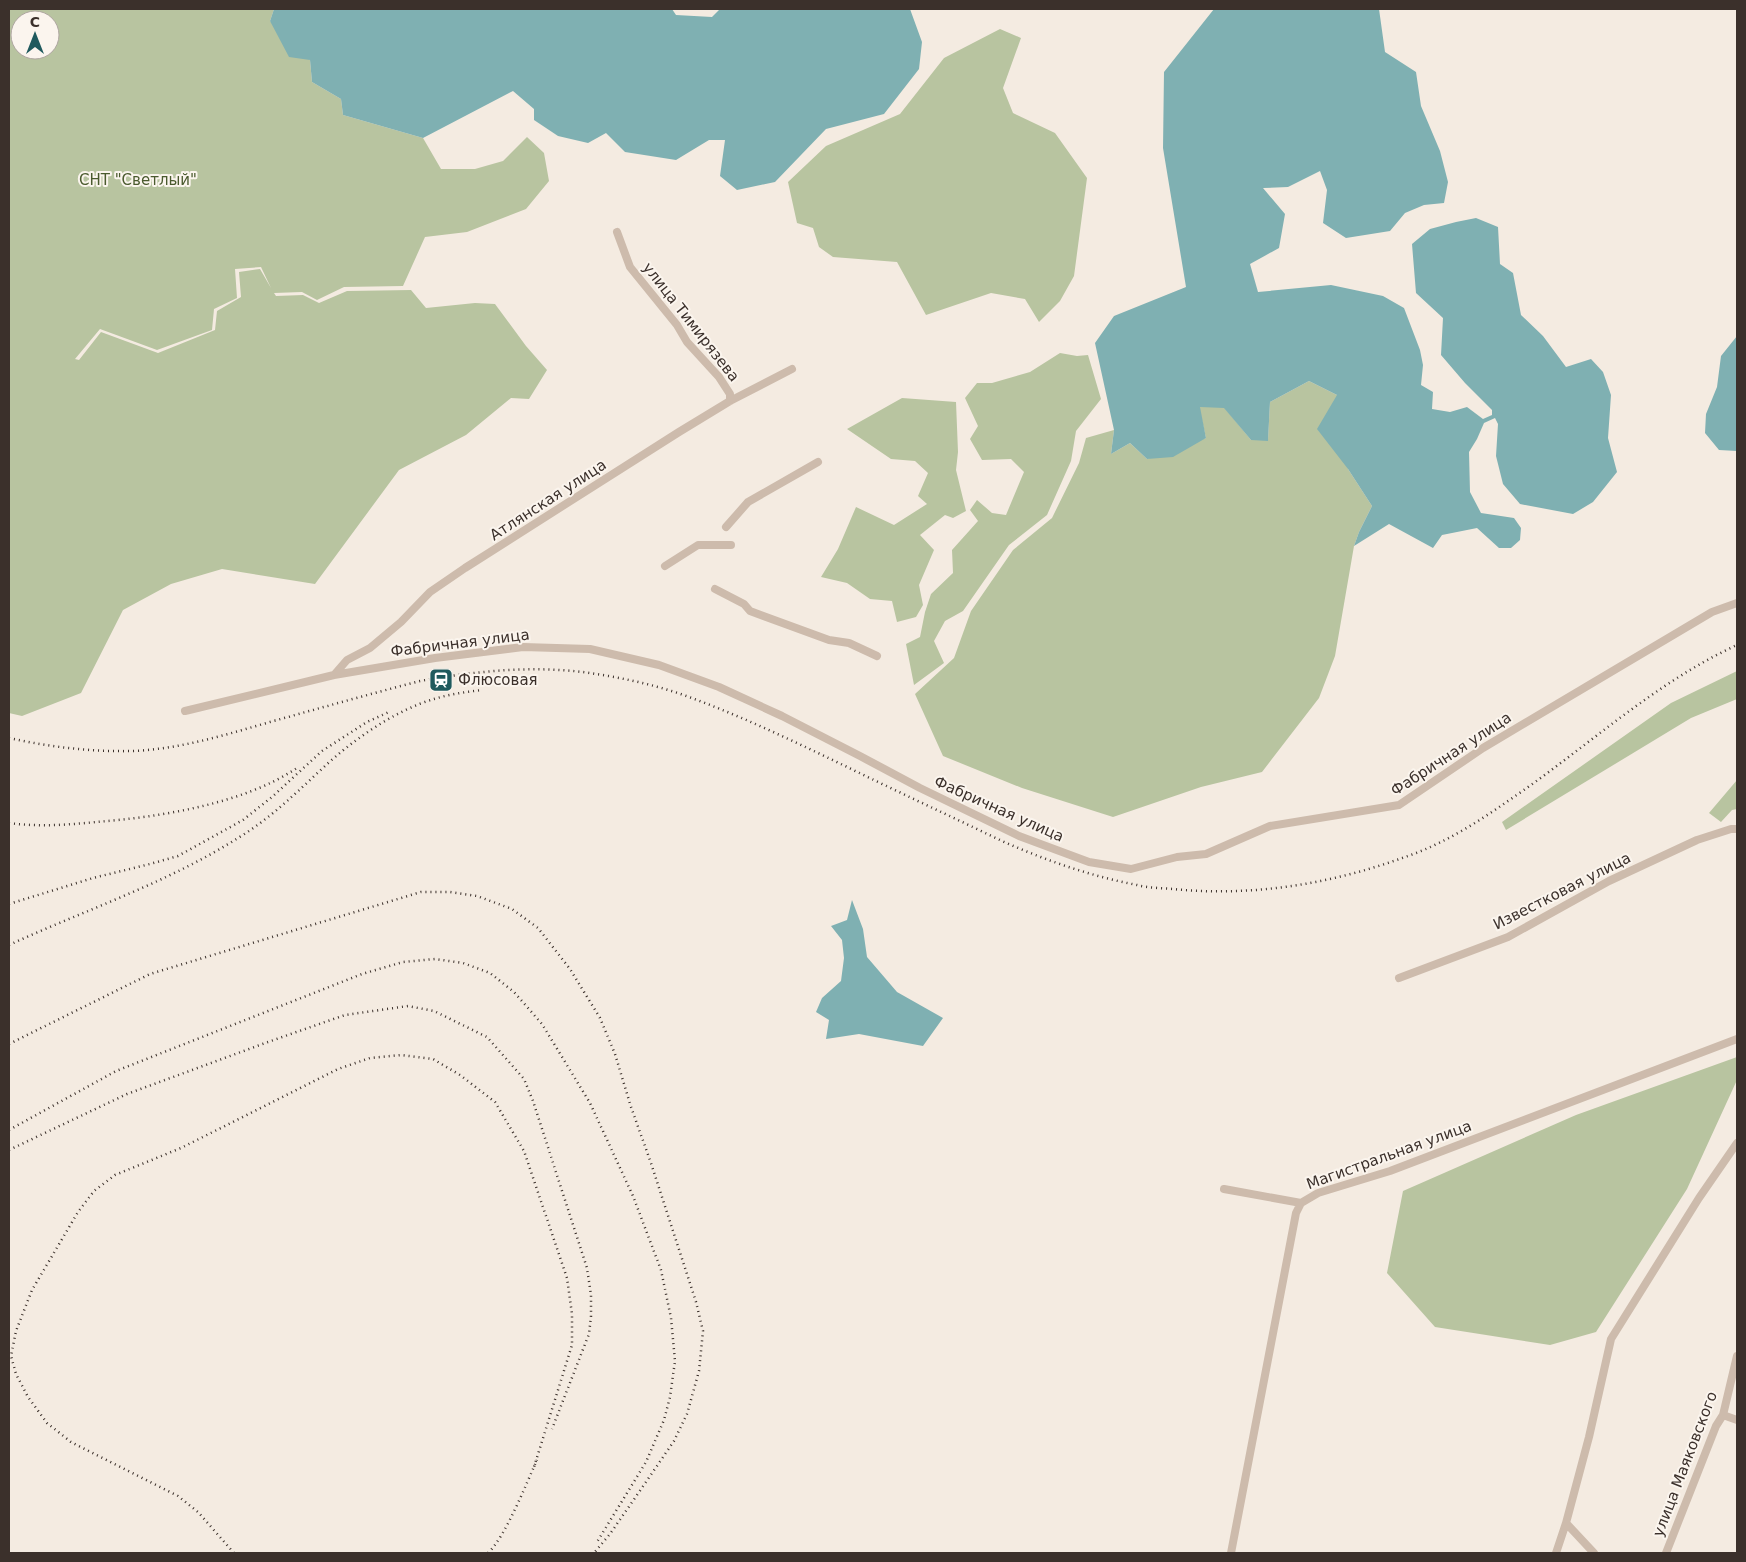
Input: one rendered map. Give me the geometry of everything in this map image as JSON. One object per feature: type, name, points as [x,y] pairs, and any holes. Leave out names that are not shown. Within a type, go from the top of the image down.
[{"type":"street","name":"улица Тимирязева","points":[[617,232],[630,267],[677,325],[687,342],[719,377],[730,394],[730,402]]},
{"type":"street","name":"Атлянская улица","points":[[334,675],[347,660],[370,648],[401,622],[430,592],[465,568],[730,402],[792,369]]},
{"type":"street","points":[[726,527],[748,502],[818,462]]},
{"type":"street","points":[[665,566],[698,545],[731,545]]},
{"type":"street","points":[[715,589],[744,604],[750,611],[828,640],[849,643],[877,656]]},
{"type":"street","name":"Фабричная улица","points":[[185,711],[334,675],[435,658],[523,647],[590,649],[659,664],[719,687],[782,716],[920,788],[1019,836],[1089,862],[1131,869],[1177,857],[1206,854],[1270,826],[1399,806],[1483,748],[1712,612],[1737,603]]},
{"type":"street","name":"Известковая улица","points":[[1399,978],[1508,937],[1609,880],[1697,840],[1731,829],[1737,829]]},
{"type":"street","name":"Магистральная улица","points":[[1230,1553],[1296,1213],[1302,1203],[1318,1193],[1390,1171],[1737,1039]]},
{"type":"street","points":[[1556,1553],[1589,1437],[1611,1339],[1699,1198],[1737,1142]]},
{"type":"street","points":[[1224,1189],[1302,1203]]},
{"type":"street","name":"улица Маяковского","points":[[1666,1553],[1716,1426],[1723,1415],[1737,1356]]},
{"type":"street","points":[[1723,1415],[1737,1420]]},
{"type":"street","points":[[1566,1522],[1594,1553]]},
{"type":"green space","name":"СНТ \"Светлый\"","points":[[9,9],[274,9],[270,21],[310,60],[312,82],[341,99],[343,115],[423,138],[441,169],[475,169],[503,161],[527,137],[544,153],[549,181],[526,209],[467,232],[425,237],[403,286],[344,287],[317,300],[302,292],[274,293],[276,296],[303,295],[319,303],[347,291],[411,290],[426,308],[475,303],[495,304],[526,346],[547,370],[529,399],[511,398],[466,435],[399,470],[315,584],[222,569],[171,584],[123,610],[81,693],[22,716],[9,713]],"holes":[[[261,267],[271,288],[260,269],[239,272],[241,297],[217,311],[215,330],[158,353],[101,332],[79,360],[75,359],[100,329],[157,350],[212,330],[214,309],[237,298],[235,269]]]},
{"type":"green space","points":[[1000,29],[1021,38],[1003,88],[1013,113],[1055,133],[1087,178],[1074,276],[1060,301],[1039,322],[1025,299],[991,293],[926,315],[897,262],[833,257],[819,247],[813,228],[797,223],[788,182],[826,146],[900,114],[944,58]]},
{"type":"green space","points":[[1060,353],[1077,356],[1088,355],[1101,399],[1076,431],[1071,461],[1047,515],[1009,545],[963,611],[945,621],[934,641],[944,663],[914,685],[906,644],[920,637],[931,594],[953,573],[952,550],[978,521],[970,510],[977,500],[992,513],[1006,515],[1024,472],[1011,459],[982,460],[970,439],[978,426],[965,398],[977,383],[992,383],[1030,372]]},
{"type":"green space","points":[[1309,381],[1337,395],[1348,469],[1372,506],[1354,546],[1335,656],[1319,698],[1262,772],[1201,787],[1113,817],[1022,788],[943,756],[915,694],[954,658],[971,611],[1013,550],[1052,518],[1079,463],[1086,438],[1114,430],[1111,454],[1130,443],[1147,459],[1206,438],[1199,407],[1224,407],[1251,440],[1268,440],[1270,402]]},
{"type":"green space","points":[[902,398],[956,402],[958,452],[956,470],[966,511],[953,518],[945,515],[920,535],[934,550],[919,585],[923,605],[916,617],[897,622],[892,601],[870,599],[847,583],[821,577],[838,549],[856,507],[894,525],[927,504],[918,496],[928,473],[915,461],[891,459],[847,429]]},
{"type":"green space","points":[[1737,671],[1737,699],[1691,718],[1506,830],[1502,822],[1671,703]]},
{"type":"green space","points":[[1737,780],[1737,809],[1732,810],[1721,822],[1709,813]]},
{"type":"green space","points":[[1737,1057],[1737,1080],[1687,1189],[1596,1332],[1550,1345],[1435,1327],[1387,1273],[1403,1191],[1576,1115]]},
{"type":"water","points":[[274,9],[672,9],[676,15],[712,17],[720,9],[910,9],[922,42],[919,69],[884,114],[826,129],[775,182],[737,190],[720,176],[725,140],[709,140],[676,160],[625,152],[606,133],[588,143],[558,136],[534,120],[534,109],[513,91],[423,138],[343,115],[341,99],[312,82],[310,60],[289,57],[270,21]]},
{"type":"water","points":[[1214,9],[1379,9],[1385,52],[1416,72],[1421,106],[1440,151],[1448,182],[1444,203],[1424,205],[1405,213],[1390,231],[1346,238],[1323,223],[1327,190],[1320,171],[1288,187],[1263,188],[1285,214],[1279,248],[1250,264],[1258,292],[1331,285],[1383,296],[1404,308],[1420,350],[1423,365],[1421,385],[1433,392],[1432,409],[1450,412],[1467,407],[1483,419],[1492,415],[1492,410],[1441,355],[1443,318],[1416,293],[1412,244],[1430,229],[1476,218],[1498,227],[1500,264],[1513,273],[1521,315],[1543,336],[1566,367],[1591,359],[1603,372],[1611,395],[1608,438],[1617,472],[1593,502],[1573,514],[1520,504],[1503,484],[1496,456],[1498,424],[1495,418],[1484,423],[1469,452],[1470,492],[1481,513],[1514,518],[1521,528],[1520,540],[1511,548],[1499,548],[1477,528],[1442,535],[1433,548],[1389,524],[1354,546],[1372,506],[1348,469],[1317,429],[1337,395],[1309,381],[1270,402],[1268,441],[1251,440],[1224,408],[1200,407],[1206,438],[1173,457],[1147,459],[1130,443],[1111,454],[1114,430],[1095,343],[1114,316],[1186,287],[1163,148],[1164,72]]},
{"type":"water","points":[[1737,336],[1737,451],[1719,450],[1705,433],[1706,414],[1717,387],[1721,356]]},
{"type":"water","points":[[852,900],[863,929],[867,957],[897,992],[943,1018],[923,1046],[859,1034],[826,1039],[829,1020],[816,1012],[822,998],[841,981],[844,958],[842,940],[831,926],[847,920]]},
{"type":"railway","points":[[9,738],[86,750],[151,750],[219,736],[420,681],[462,674],[526,669],[590,673],[665,689],[728,712],[1002,841],[1068,867],[1146,887],[1203,891],[1262,890],[1349,875],[1405,857],[1445,840],[1482,819],[1534,783],[1647,698],[1706,661],[1737,645]]},
{"type":"railway","points":[[9,945],[183,869],[238,838],[273,813],[336,756],[376,726],[390,718],[434,699],[452,694],[482,690]]},
{"type":"railway","points":[[9,904],[93,878],[178,856],[243,820],[272,797],[322,751],[367,722],[389,712]]},
{"type":"railway","points":[[9,823],[74,824],[147,817],[200,807],[252,791],[297,768]]},
{"type":"railway","points":[[9,1044],[150,974],[421,892],[450,892],[477,896],[512,909],[538,928],[570,969],[600,1018],[615,1054],[696,1302],[703,1331],[699,1371],[687,1414],[674,1441],[610,1534],[594,1553]]},
{"type":"railway","points":[[9,1130],[116,1071],[362,974],[403,962],[435,959],[463,963],[490,973],[514,992],[542,1024],[590,1103],[633,1196],[661,1270],[671,1318],[675,1361],[670,1397],[664,1420],[646,1462],[597,1542]]},
{"type":"railway","points":[[9,1150],[127,1094],[345,1015],[408,1006],[434,1011],[487,1037],[524,1079],[533,1101],[587,1268],[591,1295],[589,1334],[552,1429]]},
{"type":"railway","points":[[234,1553],[198,1512],[178,1496],[71,1442],[47,1423],[28,1397],[16,1374],[11,1356],[16,1331],[32,1290],[78,1212],[94,1191],[115,1175],[181,1148],[338,1069],[370,1058],[401,1055],[433,1059],[460,1075],[495,1102],[524,1151],[567,1278],[572,1314],[572,1345],[534,1467]]},
{"type":"railway","points":[[488,1553],[509,1522],[537,1460]]},
{"type":"place","name":"Флюсовая","points":[[441,680]]}]
